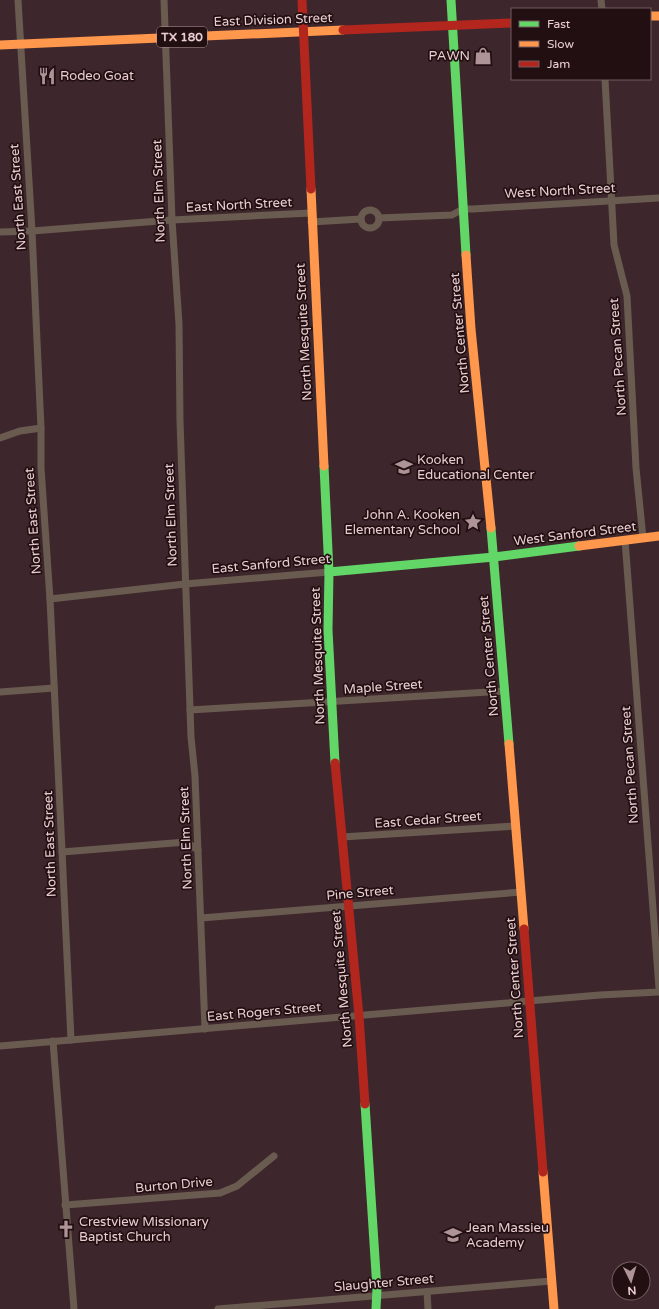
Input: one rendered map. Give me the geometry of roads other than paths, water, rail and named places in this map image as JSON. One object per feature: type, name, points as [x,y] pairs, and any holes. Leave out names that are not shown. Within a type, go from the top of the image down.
[{"type":"main road","name":"North Mesquite Street","points":[[302,0],[302,32],[328,572],[328,630],[335,760],[359,1016],[378,1296],[376,1309]]},
{"type":"main road","name":"North Center Street","points":[[450,0],[471,329],[494,557],[554,1309]]},
{"type":"main road","name":"TX 180","points":[[452,26],[511,23]]},
{"type":"main road","name":"East Division Street","points":[[0,45],[452,26]]},
{"type":"main road","name":"West Sanford Street","points":[[494,557],[659,536]]},
{"type":"main road","name":"East Sanford Street","points":[[328,572],[494,557]]},
{"type":"street","name":"North East Street","points":[[18,0],[32,231],[41,428],[41,468],[50,599],[71,1040]]},
{"type":"street","name":"North Elm Street","points":[[164,0],[172,220],[179,324],[180,421],[190,710],[195,776],[205,1029]]},
{"type":"street","name":"North Pecan Street","points":[[606,80],[614,245],[627,296],[636,468],[642,538]]},
{"type":"street","name":"West North Street","points":[[463,209],[659,198]]},
{"type":"street","points":[[379,218],[452,215],[463,209]]},
{"type":"street","points":[[368,210],[376,212],[379,218],[377,225],[372,227],[365,226],[361,219],[364,212],[368,210]]},
{"type":"street","name":"East North Street","points":[[0,232],[32,231],[172,220],[311,218],[361,219]]},
{"type":"street","points":[[0,438],[20,431],[41,428]]},
{"type":"street","name":"North Pecan Street","points":[[625,540],[659,988]]},
{"type":"street","name":"East Sanford Street","points":[[50,599],[186,584],[328,572]]},
{"type":"street","points":[[0,692],[54,688]]},
{"type":"street","name":"Maple Street","points":[[190,710],[505,691]]},
{"type":"street","name":"East Cedar Street","points":[[342,837],[516,826]]},
{"type":"street","points":[[62,852],[186,842],[198,850]]},
{"type":"street","name":"Pine Street","points":[[201,918],[521,892]]},
{"type":"street","name":"East Rogers Street","points":[[0,1046],[600,995],[659,992]]},
{"type":"street","points":[[53,1041],[74,1309]]},
{"type":"street","name":"Burton Drive","points":[[65,1205],[220,1193],[236,1186],[274,1156]]},
{"type":"street","name":"Slaughter Street","points":[[218,1309],[251,1308],[551,1281]]},
{"type":"street","points":[[427,1292],[428,1309]]},
{"type":"place","name":"PAWN","points":[[483,56]]},
{"type":"place","name":"Rodeo Goat","points":[[47,76]]},
{"type":"place","name":"Kooken Educational Center","points":[[404,467]]},
{"type":"place","name":"John A. Kooken Elementary School","points":[[473,522]]},
{"type":"place","name":"Crestview Missionary Baptist Church","points":[[66,1229]]},
{"type":"place","name":"Jean Massieu Academy","points":[[453,1235]]}]
